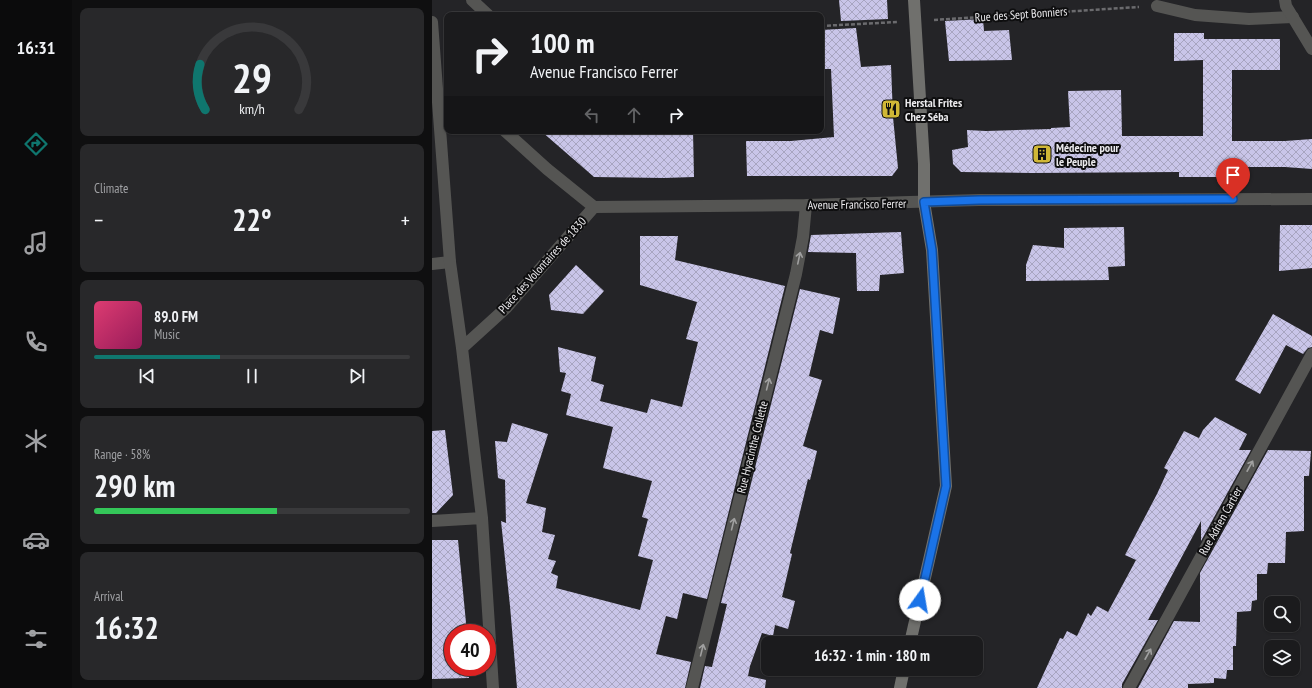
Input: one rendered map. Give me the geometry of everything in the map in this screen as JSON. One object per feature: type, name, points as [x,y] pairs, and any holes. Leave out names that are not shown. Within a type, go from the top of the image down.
[{"type":"street","points":[[472,0],[485,12]]},
{"type":"street","points":[[912,636],[946,486],[932,250],[924,202],[924,164],[914,0]]},
{"type":"street","points":[[1286,0],[1286,6],[1312,49]]},
{"type":"street","points":[[1157,6],[1195,15],[1249,19],[1293,17]]},
{"type":"street","points":[[432,22],[436,68],[434,88],[450,262],[462,348],[482,518],[493,688]]},
{"type":"street","points":[[436,68],[444,75]]},
{"type":"street","name":"Place des Volontaires de 1830","points":[[462,348],[506,308],[594,208],[547,170],[510,134]]},
{"type":"street","name":"Avenue Francisco Ferrer","points":[[594,208],[806,205],[979,200],[1312,199]]},
{"type":"street","name":"Rue Hyacinthe Collette","points":[[692,688],[796,274],[803,237],[806,205]]},
{"type":"street","points":[[432,264],[450,262]]},
{"type":"street","name":"Rue Adrien Cartier","points":[[1129,688],[1312,354]]},
{"type":"street","points":[[432,520],[482,518]]},
{"type":"street","points":[[900,688],[903,676]]},
{"type":"path","name":"Rue des Sept Bonniers","points":[[824,26],[1157,6]]},
{"type":"building","points":[[839,0],[887,0],[888,19],[841,21]]},
{"type":"building","points":[[983,19],[984,31],[1009,30],[1012,60],[949,61],[945,21]]},
{"type":"building","points":[[856,28],[861,67],[891,65],[893,117],[898,168],[892,176],[747,176],[746,141],[791,141],[834,137],[831,69],[824,69],[824,30]]},
{"type":"building","points":[[1174,33],[1204,33],[1204,39],[1280,39],[1280,70],[1232,70],[1232,141],[1285,141],[1312,139],[1312,169],[1285,167],[1227,167],[1227,177],[1179,177],[1179,172],[961,172],[953,164],[952,150],[968,147],[967,130],[986,131],[1070,127],[1068,91],[1121,90],[1122,136],[1203,136],[1203,60],[1174,61]]},
{"type":"building","points":[[544,134],[693,134],[694,177],[594,177]]},
{"type":"building","points":[[1280,225],[1312,225],[1312,268],[1279,271]]},
{"type":"building","points":[[1124,227],[1125,266],[1108,267],[1109,280],[1026,281],[1026,265],[1033,245],[1064,248],[1064,228]]},
{"type":"building","points":[[901,232],[904,273],[880,275],[879,291],[857,291],[856,253],[808,252],[811,235]]},
{"type":"building","points":[[640,236],[678,236],[675,260],[785,286],[707,599],[683,593],[677,619],[666,616],[656,654],[691,662],[685,688],[517,688],[501,521],[506,523],[505,480],[498,478],[495,441],[507,442],[512,423],[548,434],[526,503],[546,508],[542,532],[555,535],[548,559],[556,561],[551,573],[558,576],[556,588],[640,610],[653,560],[638,556],[648,519],[642,517],[652,481],[603,468],[613,427],[566,415],[571,394],[561,391],[566,373],[560,372],[558,347],[596,357],[591,381],[604,385],[600,401],[647,413],[651,399],[682,407],[698,342],[686,339],[697,302],[640,285]]},
{"type":"building","points":[[576,265],[604,291],[583,314],[551,310],[549,295]]},
{"type":"building","points":[[800,289],[840,298],[833,334],[820,330],[809,376],[822,380],[803,446],[817,451],[810,480],[808,479],[790,553],[792,554],[782,597],[795,601],[788,629],[775,625],[773,636],[762,633],[748,676],[766,680],[765,688],[700,688],[705,666],[712,667],[727,604],[721,603]]},
{"type":"building","points":[[1273,314],[1312,336],[1312,347],[1308,348],[1303,354],[1286,345],[1260,394],[1235,380]]},
{"type":"building","points":[[1215,417],[1247,434],[1239,450],[1251,450],[1201,541],[1201,521],[1148,620],[1158,620],[1122,684],[1122,688],[1037,688],[1060,638],[1063,639],[1067,631],[1077,636],[1088,613],[1091,616],[1097,606],[1108,612],[1136,560],[1125,555],[1157,494],[1168,470],[1164,468],[1184,431],[1199,438],[1203,430]]},
{"type":"building","points":[[445,430],[453,495],[436,513],[432,513],[432,431]]},
{"type":"building","points":[[1268,450],[1311,451],[1309,476],[1304,476],[1304,531],[1286,532],[1285,563],[1268,563],[1267,574],[1257,574],[1257,600],[1252,601],[1251,611],[1237,612],[1236,646],[1233,646],[1233,670],[1227,670],[1226,679],[1214,678],[1214,683],[1188,684],[1188,688],[1138,688],[1174,621],[1200,622],[1200,573]]},
{"type":"building","points":[[432,540],[458,540],[466,624],[444,624],[444,676],[469,676],[469,678],[432,679]]},
{"type":"place","name":"Herstal Frites Chez Séba","points":[[891,109]]},
{"type":"place","name":"Médecine pour le Peuple","points":[[1042,154]]},
{"type":"route","points":[[920,600],[946,486],[932,250],[924,202],[979,200],[1233,199]]}]
